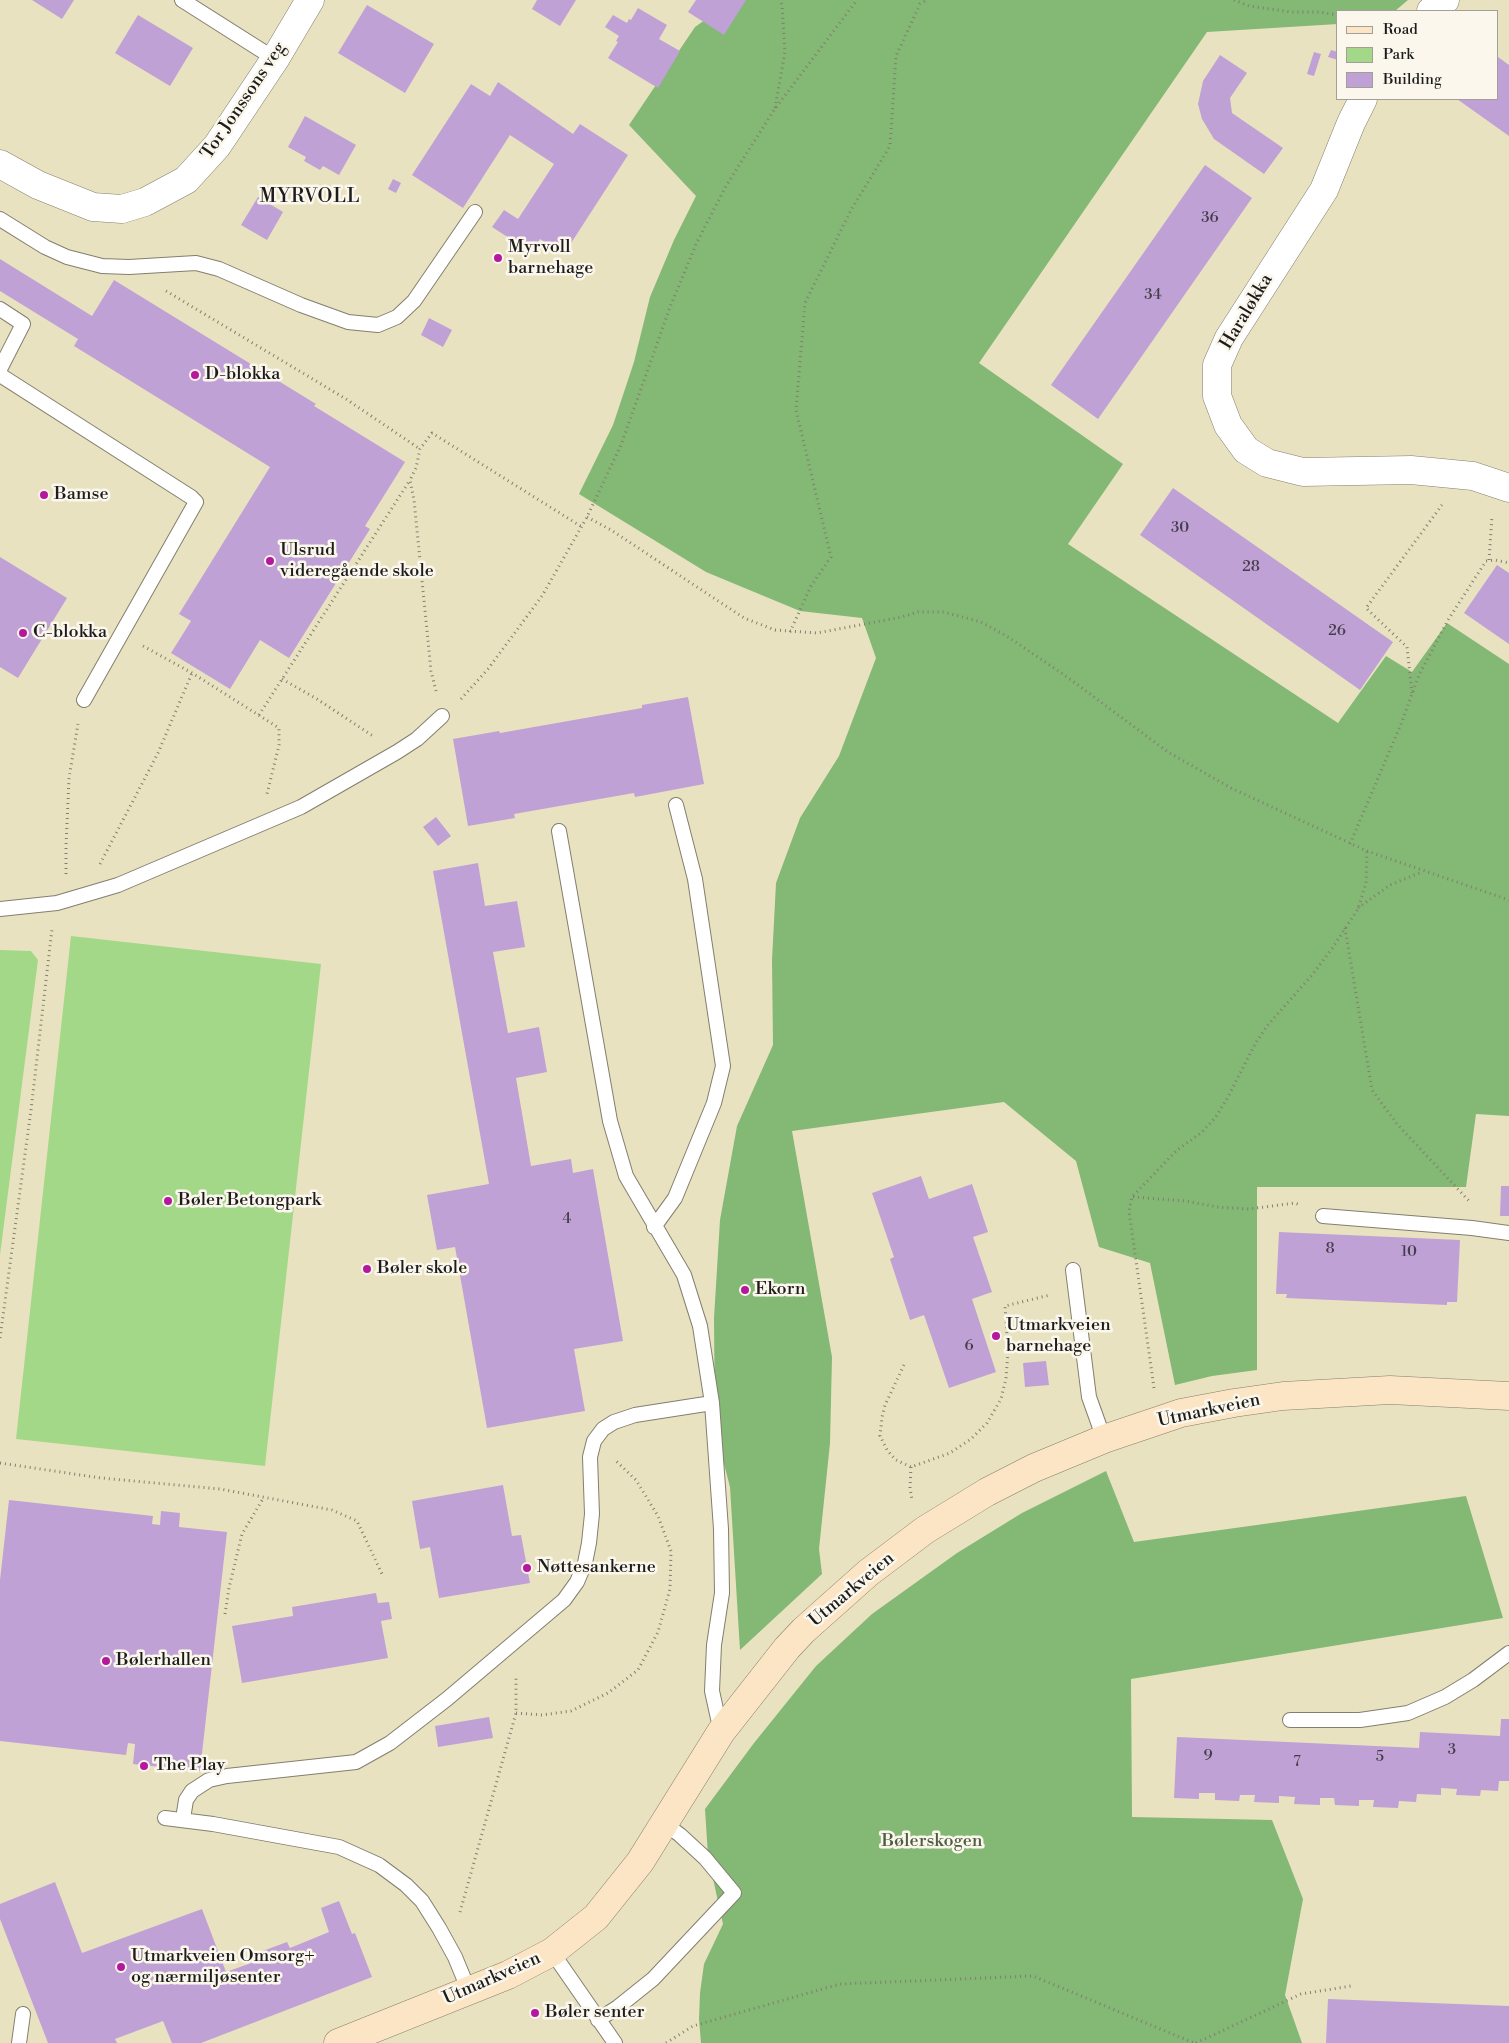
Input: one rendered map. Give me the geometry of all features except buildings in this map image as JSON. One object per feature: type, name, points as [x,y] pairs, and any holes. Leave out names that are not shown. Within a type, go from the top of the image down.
[{"type":"street","name":"Tor Jonssons veg","points":[[0,164],[38,185],[93,206],[122,209],[145,202],[186,180],[217,146],[275,59],[310,0]]},
{"type":"street","points":[[1432,10],[1445,0]]},
{"type":"street","name":"Haraløkka","points":[[1362,100],[1351,123],[1324,190],[1229,338],[1217,365],[1216,396],[1228,425],[1246,450],[1267,463],[1303,472],[1411,470],[1473,476],[1509,488]]},
{"type":"street","name":"Utmarkveien","points":[[338,2043],[508,1975],[552,1952],[596,1917],[640,1862],[721,1732],[787,1648],[804,1630],[868,1573],[925,1530],[987,1492],[1034,1468],[1104,1438],[1181,1413],[1234,1403],[1282,1396],[1339,1391],[1390,1390],[1509,1396]]},
{"type":"lane","points":[[182,0],[275,59]]},
{"type":"lane","points":[[0,220],[67,257],[102,266],[129,268],[196,264],[212,267],[301,305],[348,322],[378,325],[397,317],[414,300],[475,212]]},
{"type":"lane","points":[[0,309],[24,324],[0,369]]},
{"type":"lane","points":[[0,375],[196,502],[84,700]]},
{"type":"lane","points":[[0,909],[68,900],[118,885],[301,807],[398,752],[417,739],[442,716]]},
{"type":"lane","points":[[654,1227],[675,1198],[714,1103],[722,1066],[694,879],[676,805]]},
{"type":"lane","points":[[559,831],[610,1121],[626,1176],[654,1227],[684,1275],[700,1326],[712,1403],[721,1529],[722,1593],[714,1645],[712,1692],[721,1732]]},
{"type":"lane","points":[[1323,1216],[1472,1228],[1509,1233]]},
{"type":"lane","points":[[1073,1270],[1089,1397],[1104,1438]]},
{"type":"lane","points":[[183,1819],[186,1800],[192,1791],[209,1780],[227,1776],[356,1762],[390,1742],[447,1699],[564,1600],[577,1582],[585,1563],[592,1514],[590,1457],[594,1441],[603,1430],[614,1422],[635,1415],[712,1403]]},
{"type":"lane","points":[[1290,1720],[1360,1720],[1408,1713],[1452,1693],[1509,1654]]},
{"type":"lane","points":[[165,1818],[183,1819],[339,1847],[379,1865],[406,1885],[422,1901],[450,1948],[469,1991]]},
{"type":"lane","points":[[598,2020],[618,2007],[653,1979],[734,1893],[705,1858],[664,1822]]},
{"type":"lane","points":[[552,1952],[615,2043]]},
{"type":"lane","points":[[19,2043],[23,2014]]},
{"type":"path","points":[[774,110],[785,52],[782,5],[780,0]]},
{"type":"path","points":[[442,716],[488,669],[542,596],[587,517],[620,445],[670,307],[697,242],[726,186],[774,110],[857,0]]},
{"type":"path","points":[[790,632],[810,586],[831,557],[796,410],[805,303],[851,210],[890,146],[896,56],[920,4],[927,0]]},
{"type":"path","points":[[1234,0],[1249,6],[1291,12],[1320,12],[1336,15]]},
{"type":"path","points":[[129,268],[346,399],[420,449]]},
{"type":"path","points":[[259,715],[410,480],[416,468],[420,449],[432,433],[582,526]]},
{"type":"path","points":[[410,480],[414,500],[431,671],[442,716]]},
{"type":"path","points":[[1412,694],[1407,647],[1366,608],[1443,503]]},
{"type":"path","points":[[1489,560],[1493,514]]},
{"type":"path","points":[[587,517],[611,530],[744,618],[776,630],[817,633],[902,617],[918,612],[944,612],[981,622],[1008,637],[1063,674],[1144,735],[1189,765],[1231,788],[1367,851],[1422,872],[1509,900]]},
{"type":"path","points":[[1350,844],[1419,675],[1448,620],[1486,561],[1509,563]]},
{"type":"path","points":[[121,634],[192,673],[279,728],[279,745],[266,795],[255,825]]},
{"type":"path","points":[[68,900],[101,863],[137,796],[180,704],[192,673]]},
{"type":"path","points":[[282,679],[317,699],[398,752]]},
{"type":"path","points":[[0,1338],[68,900],[66,846],[70,778],[84,700]]},
{"type":"path","points":[[1358,909],[1366,883],[1367,851]]},
{"type":"path","points":[[1159,1421],[1128,1211],[1132,1197],[1177,1150],[1201,1133],[1215,1118],[1228,1098],[1255,1044],[1267,1026],[1312,975],[1358,909],[1390,885],[1422,872]]},
{"type":"path","points":[[1345,927],[1372,1090],[1397,1124],[1470,1200],[1472,1228]]},
{"type":"path","points":[[1132,1197],[1186,1201],[1217,1207],[1249,1209],[1295,1203],[1323,1216]]},
{"type":"path","points":[[904,1365],[885,1405],[880,1436],[887,1450],[896,1460],[911,1467],[950,1453],[971,1439],[996,1410],[1006,1378],[1008,1352],[1005,1306],[1050,1295],[1075,1293]]},
{"type":"path","points":[[516,1712],[542,1715],[571,1711],[608,1694],[638,1670],[658,1632],[665,1610],[670,1589],[671,1551],[658,1516],[636,1480],[594,1441]]},
{"type":"path","points":[[0,1464],[101,1478],[220,1490],[332,1510],[357,1520],[384,1576]]},
{"type":"path","points":[[225,1614],[242,1534],[264,1497]]},
{"type":"path","points":[[450,1948],[516,1712],[516,1642]]},
{"type":"path","points":[[666,2043],[693,2026],[840,1984],[1033,1976],[1195,2043],[1300,1994],[1350,1986]]},
{"type":"green space","points":[[733,0],[1408,0],[1396,10],[1336,10],[1336,24],[1207,32],[979,363],[1123,464],[1068,544],[1338,723],[1386,656],[1412,672],[1447,623],[1509,664],[1509,1116],[1476,1114],[1466,1187],[1257,1187],[1257,1370],[1212,1376],[1175,1385],[1150,1263],[1099,1247],[1076,1161],[1004,1102],[792,1131],[832,1357],[830,1443],[819,1549],[822,1574],[740,1650],[730,1487],[715,1429],[714,1318],[720,1220],[737,1126],[773,1045],[772,960],[776,883],[800,818],[839,756],[876,658],[862,618],[800,611],[706,572],[579,494],[613,425],[634,362],[650,297],[674,240],[696,196],[629,125],[695,27]]},
{"type":"green space","name":"Bøler Betongpark","points":[[71,936],[321,964],[265,1466],[16,1439]]},
{"type":"green space","points":[[0,950],[31,951],[38,960],[0,1255]]},
{"type":"green space","name":"Bølerskogen","points":[[1106,1471],[1134,1542],[1466,1496],[1503,1618],[1131,1679],[1132,1817],[1272,1820],[1303,1899],[1285,1995],[1302,2043],[701,2043],[699,2019],[704,1964],[723,1924],[708,1856],[705,1809],[754,1743],[816,1666],[872,1614],[957,1553],[1022,1513]]},
{"type":"place","name":"Myrvoll barnehage","points":[[498,258]]},
{"type":"place","name":"D-blokka","points":[[195,375]]},
{"type":"place","name":"Bamse","points":[[44,495]]},
{"type":"place","name":"Ulsrud videregående skole","points":[[270,561]]},
{"type":"place","name":"C-blokka","points":[[23,633]]},
{"type":"place","name":"Bøler Betongpark","points":[[168,1201]]},
{"type":"place","name":"Bøler skole","points":[[367,1269]]},
{"type":"place","name":"Ekorn","points":[[745,1290]]},
{"type":"place","name":"Utmarkveien barnehage","points":[[996,1336]]},
{"type":"place","name":"Nøttesankerne","points":[[527,1568]]},
{"type":"place","name":"Bølerhallen","points":[[106,1661]]},
{"type":"place","name":"The Play","points":[[144,1766]]},
{"type":"place","name":"Utmarkveien Omsorg+ og nærmiljøsenter","points":[[121,1967]]},
{"type":"place","name":"Bøler senter","points":[[535,2013]]},
{"type":"district","name":"MYRVOLL","points":[[310,197]]}]
